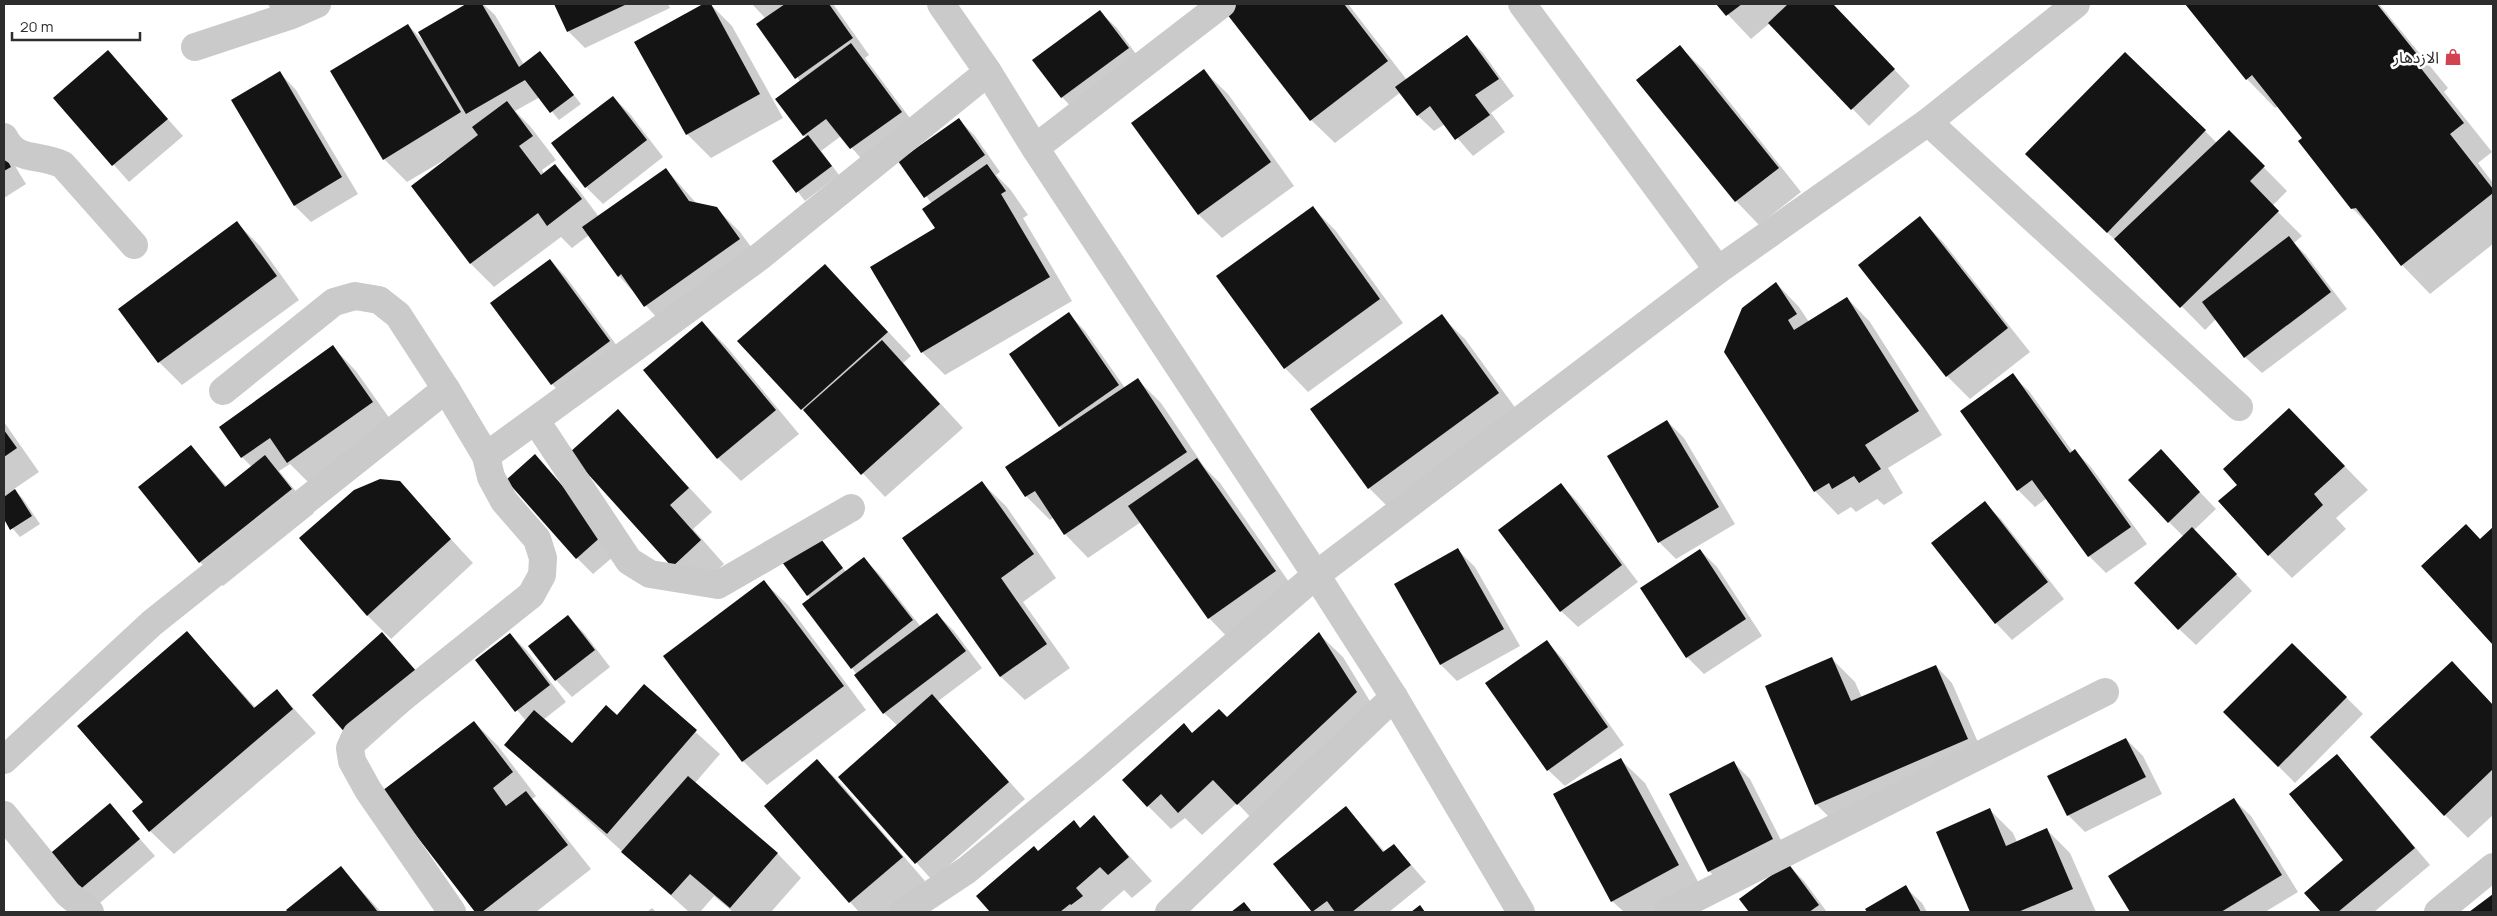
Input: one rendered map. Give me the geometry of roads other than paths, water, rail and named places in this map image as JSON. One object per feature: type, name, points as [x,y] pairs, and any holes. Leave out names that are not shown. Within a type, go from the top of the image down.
[{"type":"street","points":[[195,47],[317,4]]},
{"type":"street","points":[[941,4],[988,72],[1035,148],[1394,697],[1521,912]]},
{"type":"street","points":[[1035,148],[1222,4]]},
{"type":"street","points":[[1522,4],[1718,270]]},
{"type":"street","points":[[904,912],[967,870],[1082,776],[1316,575],[1718,270],[1928,122],[2076,4]]},
{"type":"street","points":[[486,456],[758,258],[988,72]]},
{"type":"street","points":[[1928,122],[2239,407]]},
{"type":"street","points":[[4,137],[10,148],[16,153],[51,159],[63,165],[134,245]]},
{"type":"street","points":[[223,391],[334,302],[355,296],[379,300],[398,315],[446,389],[486,456],[490,477],[504,501],[537,539],[543,558],[542,575],[530,595],[356,735],[350,748],[352,761],[368,790],[452,912]]},
{"type":"street","points":[[4,760],[152,623],[446,389]]},
{"type":"street","points":[[536,421],[629,561],[650,574],[718,585],[851,508]]},
{"type":"street","points":[[1668,912],[2105,692]]},
{"type":"street","points":[[1169,912],[1394,697]]},
{"type":"street","points":[[4,815],[68,894],[90,912]]},
{"type":"street","points":[[2438,912],[2493,868]]},
{"type":"place","name":"الازدهار","points":[[2453,57]]}]
